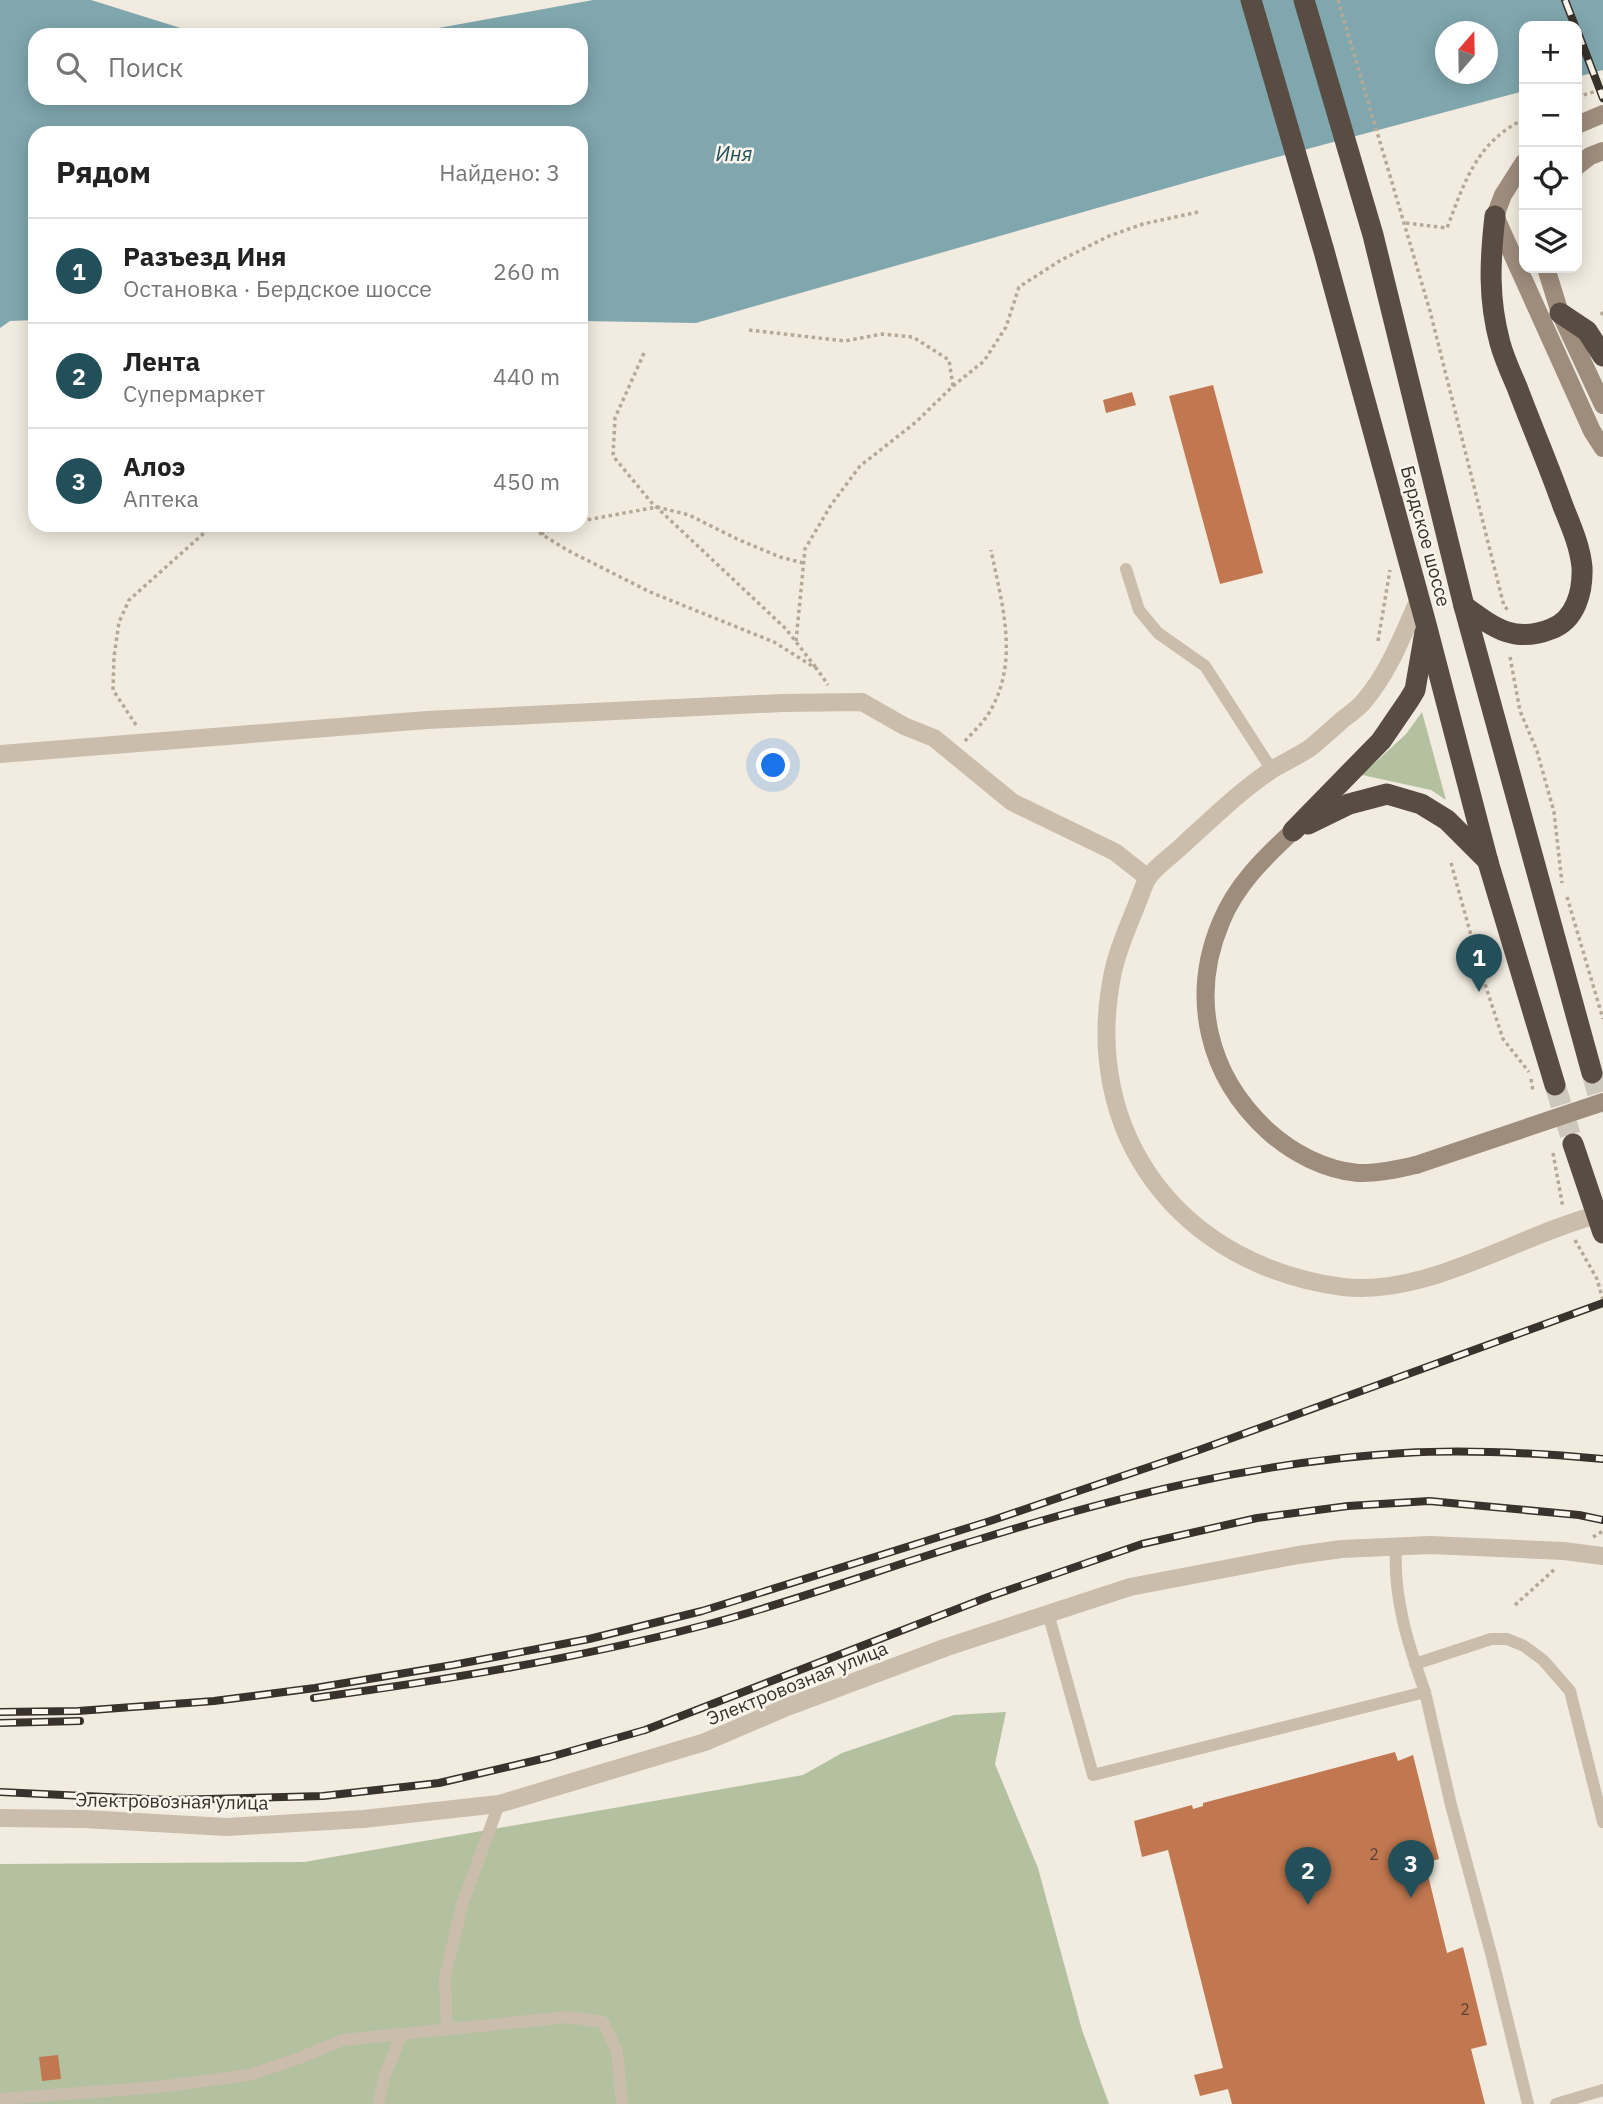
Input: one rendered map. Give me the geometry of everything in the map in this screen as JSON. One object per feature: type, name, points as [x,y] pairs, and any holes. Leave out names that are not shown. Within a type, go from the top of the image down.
[{"type":"highway","name":"Бердское шоссе","points":[[1251,0],[1324,251],[1488,862],[1555,1085]]},
{"type":"highway","name":"Бердское шоссе","points":[[1304,0],[1373,235],[1464,606],[1592,1073]]},
{"type":"highway","points":[[1464,606],[1490,625],[1507,633],[1538,634],[1555,628],[1567,617],[1577,604],[1581,586],[1579,547],[1500,344],[1492,304],[1490,264],[1495,216]]},
{"type":"highway","points":[[1560,313],[1587,331],[1603,356]]},
{"type":"highway","points":[[1293,831],[1381,741],[1409,700],[1415,690],[1426,624]]},
{"type":"highway","points":[[1293,831],[1349,804],[1387,794],[1421,804],[1447,820],[1488,862]]},
{"type":"highway","points":[[1573,1144],[1600,1224]]},
{"type":"main road","points":[[1582,123],[1603,114]]},
{"type":"main road","points":[[1582,162],[1603,151]]},
{"type":"main road","points":[[1519,170],[1503,195],[1495,216],[1592,431],[1603,448]]},
{"type":"main road","points":[[1548,273],[1560,313],[1603,405]]},
{"type":"main road","points":[[1293,831],[1263,859],[1236,893],[1221,921],[1212,946],[1205,1000],[1214,1052],[1224,1076],[1238,1099],[1277,1139],[1301,1156],[1329,1167],[1359,1173],[1385,1171],[1416,1165],[1603,1102]]},
{"type":"street","points":[[1419,599],[1389,666],[1363,703],[1309,748],[1272,770],[1232,800],[1148,878],[1119,947],[1109,993],[1107,1060],[1114,1094],[1126,1132],[1142,1165],[1159,1191],[1180,1213],[1214,1240],[1252,1262],[1291,1277],[1345,1287],[1401,1286],[1449,1270],[1550,1228],[1600,1224]]},
{"type":"street","points":[[0,754],[427,720],[862,702],[904,726],[934,738],[1012,802],[1115,852],[1148,878]]},
{"type":"street","name":"Электровозная улица","points":[[0,1818],[84,1819],[227,1827],[363,1819],[499,1804],[705,1742],[787,1707],[935,1651],[1130,1587],[1342,1549],[1430,1545],[1603,1556]]},
{"type":"lane","points":[[1126,569],[1139,610],[1158,633],[1205,666],[1272,770]]},
{"type":"lane","points":[[1396,1546],[1394,1574],[1401,1622],[1425,1692],[1451,1805],[1528,2104]]},
{"type":"lane","points":[[1048,1613],[1093,1774],[1425,1692]]},
{"type":"lane","points":[[1415,1664],[1491,1639],[1507,1639],[1524,1646],[1543,1660],[1570,1691],[1603,1822]]},
{"type":"lane","points":[[447,2029],[445,1977],[462,1905],[499,1804]]},
{"type":"lane","points":[[0,2099],[159,2087],[249,2075],[343,2040],[568,2017],[603,2022],[617,2051],[622,2104]]},
{"type":"lane","points":[[378,2104],[385,2074],[402,2034]]},
{"type":"lane","points":[[1556,2104],[1603,2090]]},
{"type":"lane","points":[[95,2104],[100,2091]]},
{"type":"path","points":[[1338,0],[1406,223],[1504,606],[1510,613]]},
{"type":"path","points":[[1582,95],[1603,89]]},
{"type":"path","points":[[1406,223],[1447,228],[1474,162],[1490,141],[1519,122]]},
{"type":"path","points":[[796,641],[805,549],[824,516],[860,466],[916,422],[984,361],[1006,327],[1019,287],[1061,260],[1108,236],[1198,212]]},
{"type":"path","points":[[749,330],[845,341],[883,334],[913,337],[949,360],[953,386]]},
{"type":"path","points":[[644,353],[615,418],[613,456],[657,507],[776,619],[796,641],[840,702]]},
{"type":"path","points":[[588,520],[657,507],[689,515],[769,552],[803,563]]},
{"type":"path","points":[[145,743],[129,712],[113,690],[114,657],[120,621],[129,600],[206,532]]},
{"type":"path","points":[[538,532],[567,550],[650,592],[774,642],[817,669]]},
{"type":"path","points":[[541,534],[545,532]]},
{"type":"path","points":[[955,753],[988,715],[1004,674],[1007,634],[991,550]]},
{"type":"path","points":[[1378,640],[1391,571],[1387,558]]},
{"type":"path","points":[[1510,657],[1520,711],[1537,751],[1554,812],[1563,884]]},
{"type":"path","points":[[1451,863],[1503,1040],[1529,1070],[1533,1092]]},
{"type":"path","points":[[1566,896],[1603,1019]]},
{"type":"green space","points":[[1422,712],[1446,800],[1431,790],[1362,775],[1406,734]]},
{"type":"green space","points":[[1006,1712],[995,1764],[1038,1868],[1082,2030],[1109,2104],[0,2104],[0,1864],[304,1862],[803,1775],[842,1753],[954,1715]]},
{"type":"water","name":"Иня","points":[[0,0],[91,0],[181,28],[28,28],[28,105],[588,105],[588,28],[439,28],[593,0],[1603,0],[1603,70],[1582,76],[1582,21],[1519,21],[1519,92],[1244,166],[696,323],[588,321],[588,126],[28,126],[28,320],[10,321],[0,328]]},
{"type":"building","points":[[1213,385],[1263,573],[1220,584],[1169,396]]},
{"type":"building","points":[[1132,392],[1136,405],[1106,413],[1103,400]]},
{"type":"building","points":[[1395,1752],[1398,1761],[1413,1755],[1439,1859],[1425,1863],[1447,1953],[1463,1947],[1487,2045],[1471,2049],[1485,2104],[1232,2104],[1228,2089],[1200,2096],[1194,2075],[1223,2068],[1168,1850],[1142,1857],[1134,1821],[1192,1805],[1193,1809],[1203,1806],[1203,1803]]},
{"type":"building","points":[[58,2055],[61,2079],[42,2081],[39,2057]]},
{"type":"tunnel","points":[[1592,1073],[1603,1112]]},
{"type":"tunnel","points":[[1555,1085],[1573,1144]]},
{"type":"railway","points":[[1565,0],[1573,21]]},
{"type":"railway","points":[[1582,43],[1603,98]]},
{"type":"railway","points":[[0,1712],[78,1711],[214,1701],[315,1688],[589,1639],[702,1611],[990,1521],[1199,1450],[1603,1303]]},
{"type":"railway","points":[[314,1698],[510,1667],[657,1637],[774,1605],[943,1550],[1082,1509],[1241,1473],[1349,1457],[1454,1451],[1603,1459]]},
{"type":"railway","points":[[0,1792],[170,1800],[323,1796],[439,1783],[550,1757],[645,1730],[988,1597],[1142,1544],[1257,1518],[1348,1506],[1429,1501],[1579,1515],[1603,1520]]},
{"type":"railway","points":[[0,1723],[80,1721]]},
{"type":"place","name":"Разъезд Иня","points":[[1479,992]]},
{"type":"place","name":"Алоэ","points":[[1411,1898]]},
{"type":"place","name":"Лента","points":[[1308,1905]]}]
